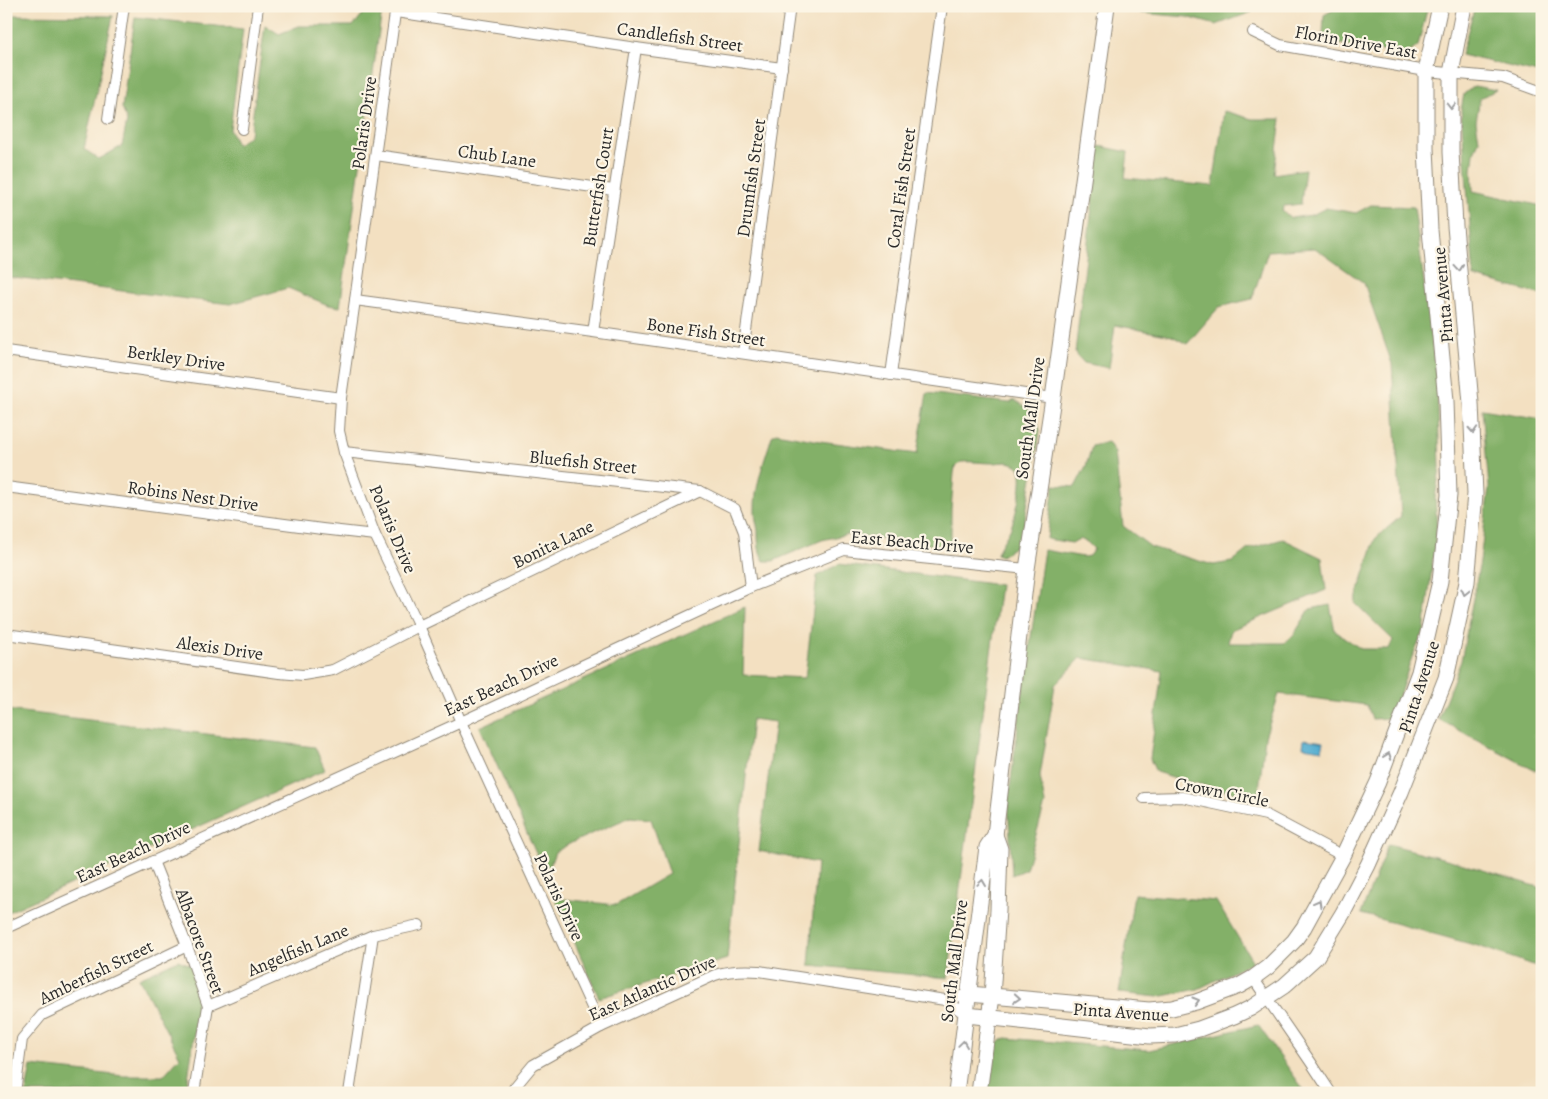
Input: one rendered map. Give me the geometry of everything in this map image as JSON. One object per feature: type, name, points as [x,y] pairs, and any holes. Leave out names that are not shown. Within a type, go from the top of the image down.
[{"type":"street","points":[[108,119],[124,6]]},
{"type":"street","points":[[242,129],[258,6]]},
{"type":"street","name":"Drumfish Street","points":[[743,353],[790,6]]},
{"type":"street","name":"Coral Fish Street","points":[[891,375],[942,6]]},
{"type":"street","name":"South Mall Drive","points":[[979,1093],[992,996],[998,910],[1000,849],[995,835],[1027,569],[1053,398],[1107,6]]},
{"type":"street","name":"Pinta Avenue","points":[[969,994],[1149,1010],[1172,1008],[1225,992],[1253,978],[1282,954],[1294,941],[1304,927],[1343,856],[1378,782],[1419,672],[1440,581],[1450,495],[1446,401],[1430,230],[1426,148],[1426,71],[1440,6]]},
{"type":"street","name":"Pinta Avenue","points":[[967,1015],[1150,1036],[1175,1035],[1199,1029],[1234,1016],[1284,986],[1316,957],[1328,939],[1368,865],[1402,792],[1446,678],[1467,582],[1475,494],[1471,403],[1455,226],[1451,152],[1451,74],[1464,6]]},
{"type":"street","name":"Candlefish Street","points":[[396,9],[636,48],[782,68]]},
{"type":"street","name":"Polaris Drive","points":[[396,9],[341,398],[339,431],[344,452],[375,535],[419,626],[601,1027]]},
{"type":"street","name":"Florin Drive East","points":[[1253,32],[1280,45],[1426,71],[1503,78],[1542,92]]},
{"type":"street","name":"Butterfish Court","points":[[593,332],[636,48]]},
{"type":"street","name":"Chub Lane","points":[[376,155],[613,190]]},
{"type":"street","name":"Bone Fish Street","points":[[355,300],[1053,398]]},
{"type":"street","name":"Berkley Drive","points":[[6,351],[341,398]]},
{"type":"street","name":"Bluefish Street","points":[[344,452],[700,491],[735,509],[744,532],[751,587]]},
{"type":"street","name":"Robins Nest Drive","points":[[6,487],[375,535]]},
{"type":"street","name":"Bonita Lane","points":[[419,626],[700,491]]},
{"type":"street","points":[[1450,495],[1475,494]]},
{"type":"street","name":"East Beach Drive","points":[[6,928],[461,722],[751,587],[844,550],[1027,569]]},
{"type":"street","name":"Alexis Drive","points":[[6,634],[303,675],[333,670],[419,626]]},
{"type":"street","name":"Crown Circle","points":[[1144,798],[1182,797],[1266,815],[1343,856]]},
{"type":"street","name":"South Mall Drive","points":[[956,1093],[987,847],[995,835]]},
{"type":"street","name":"Albacore Street","points":[[152,861],[187,946],[208,1006],[194,1093]]},
{"type":"street","name":"Angelfish Lane","points":[[208,1006],[373,935],[419,925]]},
{"type":"street","name":"Angelfish Lane","points":[[349,1093],[373,935]]},
{"type":"street","name":"Amberfish Street","points":[[14,1093],[22,1039],[42,1015],[187,946]]},
{"type":"street","name":"East Atlantic Drive","points":[[513,1093],[514,1088],[533,1065],[601,1027],[715,975],[735,970],[759,971],[945,1000],[969,994]]},
{"type":"street","points":[[1253,978],[1331,1093]]},
{"type":"street","name":"East Atlantic Drive","points":[[945,1000],[967,1015]]},
{"type":"green space","points":[[1131,6],[1252,6],[1252,12],[1216,25],[1187,17],[1141,13]]},
{"type":"green space","points":[[1334,6],[1428,6],[1418,46],[1406,55],[1334,43],[1323,34],[1324,15],[1333,10]]},
{"type":"green space","points":[[1475,6],[1542,6],[1542,74],[1461,55]]},
{"type":"green space","points":[[367,9],[382,10],[340,307],[328,305],[288,288],[230,304],[6,277],[6,15],[113,16],[84,149],[99,159],[122,146],[127,121],[122,108],[135,17],[243,29],[230,130],[237,145],[250,135],[265,25],[279,34],[299,26],[353,26]]},
{"type":"green space","points":[[1474,86],[1496,90],[1480,98],[1476,121],[1479,140],[1474,153],[1472,170],[1473,191],[1542,206],[1542,295],[1474,277],[1461,110],[1464,94]]},
{"type":"green space","points":[[1224,111],[1252,119],[1281,119],[1274,174],[1305,169],[1301,204],[1284,206],[1282,211],[1291,218],[1312,215],[1326,208],[1356,213],[1371,205],[1414,207],[1437,381],[1440,468],[1435,498],[1437,527],[1424,632],[1412,657],[1392,718],[1372,719],[1367,705],[1279,694],[1265,737],[1258,798],[1156,772],[1150,759],[1162,671],[1081,658],[1055,685],[1040,776],[1045,804],[1026,869],[1012,875],[1008,803],[1044,550],[1083,557],[1089,556],[1094,549],[1087,542],[1079,539],[1072,543],[1047,539],[1054,485],[1075,487],[1086,466],[1092,446],[1108,442],[1115,453],[1123,526],[1151,547],[1213,565],[1232,562],[1248,549],[1283,539],[1322,558],[1326,590],[1231,630],[1228,643],[1284,643],[1293,636],[1310,609],[1330,605],[1335,631],[1361,649],[1389,649],[1393,640],[1355,603],[1375,539],[1401,516],[1392,364],[1364,283],[1315,248],[1268,251],[1252,299],[1219,307],[1187,344],[1172,336],[1115,325],[1109,368],[1084,363],[1075,353],[1099,146],[1128,152],[1125,178],[1213,186]]},
{"type":"green space","points":[[927,393],[1010,403],[1014,400],[1035,413],[1040,431],[1022,536],[1014,547],[1001,556],[997,554],[1010,530],[1017,507],[1021,487],[1018,466],[1008,462],[961,462],[955,468],[954,473],[951,509],[951,547],[848,534],[822,540],[773,561],[764,561],[759,546],[755,502],[772,436],[776,433],[917,454]]},
{"type":"green space","points":[[1482,409],[1542,419],[1542,771],[1534,770],[1438,719],[1461,661],[1480,562],[1489,487]]},
{"type":"green space","points":[[839,564],[1000,585],[948,978],[809,965],[817,863],[759,851],[775,722],[752,719],[727,959],[599,998],[555,898],[616,905],[669,874],[651,819],[630,817],[573,842],[555,852],[546,876],[480,727],[745,607],[743,675],[805,678],[817,576]]},
{"type":"green space","points":[[6,710],[315,747],[325,770],[6,913]]},
{"type":"green space","points":[[1388,844],[1450,860],[1542,888],[1542,968],[1478,946],[1361,914]]},
{"type":"green space","points":[[1134,894],[1216,901],[1253,962],[1198,989],[1158,997],[1119,993]]},
{"type":"green space","points":[[178,960],[191,965],[199,1001],[186,1093],[26,1093],[31,1066],[124,1076],[163,1076],[180,1057],[139,978]]},
{"type":"green space","points":[[1258,1025],[1306,1093],[985,1093],[991,1047],[1006,1038],[1149,1050]]},
{"type":"water","points":[[1304,739],[1324,742],[1322,750],[1303,747]]}]
